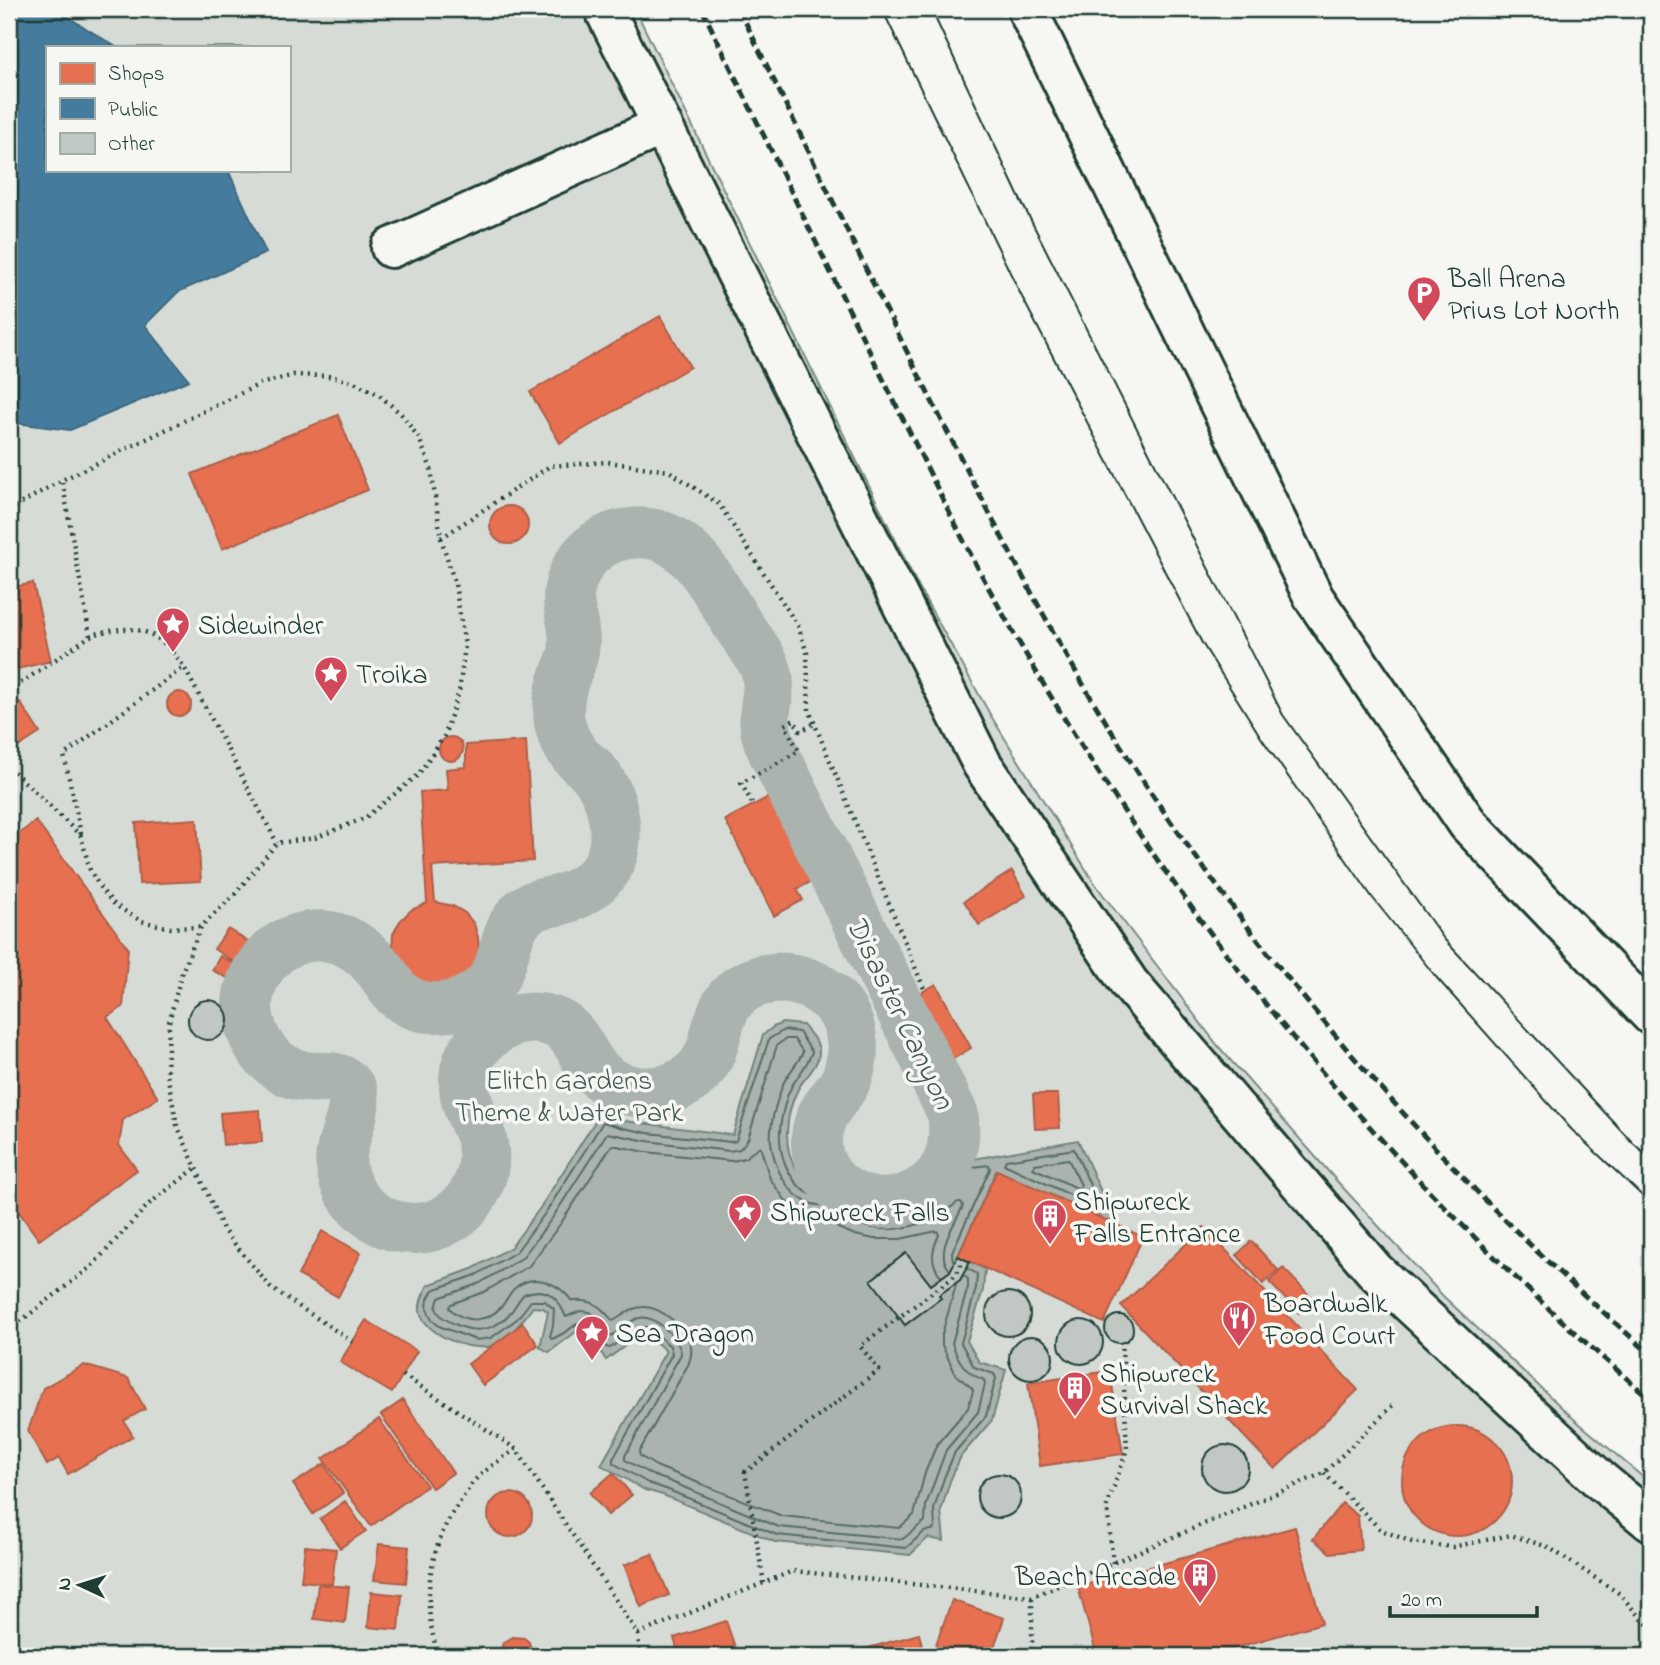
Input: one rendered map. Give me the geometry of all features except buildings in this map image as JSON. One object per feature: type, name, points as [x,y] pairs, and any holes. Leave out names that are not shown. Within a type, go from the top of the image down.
[{"type":"lane","points":[[604,9],[982,764],[1129,983],[1375,1271],[1600,1480],[1651,1522]]},
{"type":"lane","points":[[1027,9],[1314,598],[1468,824],[1651,1015]]},
{"type":"lane","points":[[391,248],[662,126]]},
{"type":"path","points":[[9,510],[62,480],[260,384],[294,375],[328,376],[354,382],[378,394],[401,414],[419,438],[431,469],[441,538],[455,584],[465,646],[459,692],[444,736],[418,775],[365,818],[315,838],[277,843],[235,894],[201,927],[183,972],[169,1022],[167,1074],[177,1125],[224,1231],[271,1288],[353,1342]]},
{"type":"path","points":[[441,538],[550,466],[608,462],[669,471],[719,504],[798,626],[807,653],[809,710],[925,991]]},
{"type":"path","points":[[62,480],[90,636]]},
{"type":"path","points":[[9,691],[90,636],[111,629],[133,628],[155,636],[172,649],[184,667],[277,843]]},
{"type":"path","points":[[184,667],[64,755],[90,870],[101,889],[115,905],[141,921],[171,928],[201,927]]},
{"type":"path","points":[[752,803],[741,783],[799,751],[785,725],[794,720],[800,731],[814,724]]},
{"type":"path","points":[[9,767],[81,836]]},
{"type":"path","points":[[9,1330],[91,1267],[149,1204],[196,1168]]},
{"type":"path","points":[[764,1583],[745,1472],[879,1370],[860,1346],[956,1275],[964,1259]]},
{"type":"path","points":[[1112,1563],[1107,1506],[1127,1450],[1122,1344]]},
{"type":"path","points":[[404,1375],[516,1449],[638,1634],[640,1656]]},
{"type":"path","points":[[638,1634],[793,1571],[1032,1597],[1324,1473],[1394,1404]]},
{"type":"path","points":[[439,1656],[432,1636],[428,1594],[434,1554],[449,1516],[476,1479],[516,1449]]},
{"type":"path","points":[[1324,1473],[1381,1530],[1412,1542],[1452,1547],[1511,1535],[1548,1547],[1620,1594],[1642,1620],[1651,1626]]},
{"type":"path","points":[[1029,1656],[1032,1642],[1032,1597]]},
{"type":"green space","name":"Elitch Gardens Theme & Water Park","points":[[9,9],[635,9],[919,588],[991,716],[1095,884],[1218,1046],[1444,1297],[1574,1419],[1651,1484],[1651,1656],[9,1656]]},
{"type":"water","points":[[782,1023],[803,1025],[819,1049],[817,1062],[794,1099],[787,1131],[793,1163],[812,1187],[833,1190],[852,1205],[872,1212],[905,1212],[935,1199],[959,1175],[968,1160],[1078,1140],[1116,1225],[996,1171],[958,1256],[985,1269],[983,1290],[967,1341],[979,1362],[1006,1370],[992,1420],[961,1456],[950,1481],[941,1511],[944,1541],[928,1538],[910,1555],[775,1542],[645,1490],[601,1465],[666,1351],[644,1332],[606,1360],[584,1326],[549,1352],[540,1347],[548,1312],[543,1308],[533,1307],[505,1338],[485,1347],[462,1345],[440,1335],[423,1320],[420,1311],[421,1300],[428,1285],[472,1269],[511,1247],[540,1208],[601,1112],[625,1121],[733,1135],[763,1035]]},
{"type":"waterway","name":"Disaster Canyon","points":[[776,758],[765,726],[768,676],[764,664],[707,575],[694,560],[681,547],[665,538],[647,533],[618,536],[591,551],[576,570],[569,592],[574,650],[560,693],[559,715],[560,726],[569,746],[595,774],[611,804],[615,839],[610,861],[601,875],[590,886],[575,894],[537,905],[524,912],[515,922],[499,967],[485,989],[454,1005],[434,1008],[407,1001],[394,991],[368,956],[350,944],[330,937],[306,937],[282,946],[263,963],[251,984],[248,1000],[250,1024],[257,1042],[268,1058],[293,1073],[308,1077],[334,1078],[350,1088],[354,1104],[343,1144],[341,1163],[345,1181],[353,1197],[365,1210],[380,1220],[413,1228],[431,1226],[448,1219],[466,1205],[478,1186],[484,1152],[465,1093],[465,1071],[473,1051],[498,1028],[525,1019],[554,1022],[570,1033],[591,1065],[609,1082],[632,1091],[662,1091],[685,1082],[704,1065],[722,1015],[733,996],[749,985],[778,978],[803,982],[826,993],[839,1007],[851,1034],[849,1073],[823,1114],[817,1137],[819,1158],[829,1178],[847,1193],[862,1200],[893,1203],[922,1192],[941,1175],[951,1154],[953,1114],[781,768]]},
{"type":"tram line","points":[[882,9],[1022,297],[1202,643],[1262,739],[1372,897],[1436,977],[1572,1130],[1651,1204]]},
{"type":"tram line","points":[[931,9],[1018,195],[1283,715],[1444,939],[1633,1143],[1651,1159]]},
{"type":"railway","points":[[702,9],[986,583],[1051,698],[1123,809],[1199,917],[1280,1022],[1366,1123],[1457,1220],[1552,1312],[1651,1399]]},
{"type":"railway","points":[[739,9],[891,320],[993,520],[1071,664],[1158,803],[1246,925],[1390,1099],[1547,1261],[1651,1355]]},
{"type":"place","name":"Ball Arena Prius Lot North","points":[[1424,323]]},
{"type":"place","name":"Sidewinder","points":[[173,654]]},
{"type":"place","name":"Troika","points":[[331,703]]},
{"type":"place","name":"Shipwreck Falls","points":[[745,1241]]},
{"type":"place","name":"Shipwreck Falls Entrance","points":[[1050,1246]]},
{"type":"place","name":"Boardwalk Food Court","points":[[1239,1348]]},
{"type":"place","name":"Sea Dragon","points":[[592,1362]]},
{"type":"place","name":"Shipwreck Survival Shack","points":[[1075,1418]]},
{"type":"place","name":"Beach Arcade","points":[[1200,1605]]}]
